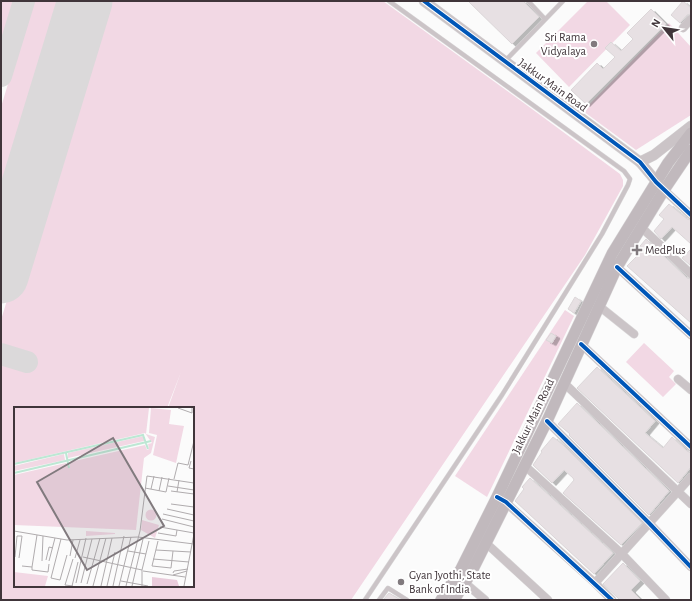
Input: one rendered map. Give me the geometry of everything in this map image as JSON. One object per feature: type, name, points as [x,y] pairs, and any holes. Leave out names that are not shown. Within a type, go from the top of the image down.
[{"type":"main road","points":[[656,182],[668,163],[691,133]]},
{"type":"main road","points":[[664,190],[691,150]]},
{"type":"main road","name":"Jakkur Main Road","points":[[454,600],[465,583],[486,543],[502,500],[612,254],[656,182]]},
{"type":"main road","name":"Jakkur Main Road","points":[[441,600],[524,465],[547,421],[617,267],[664,190]]},
{"type":"street","name":"Jakkur Main Road","points":[[424,1],[640,162],[664,190]]},
{"type":"street","points":[[683,28],[691,19]]},
{"type":"street","points":[[640,162],[654,155],[691,126]]},
{"type":"street","points":[[664,190],[691,215]]},
{"type":"street","points":[[642,228],[691,274]]},
{"type":"street","points":[[617,267],[691,335]]},
{"type":"street","points":[[599,306],[634,334]]},
{"type":"street","points":[[582,344],[691,447]]},
{"type":"street","points":[[678,379],[691,390]]},
{"type":"street","points":[[564,383],[691,504]]},
{"type":"street","points":[[547,421],[649,523],[691,568]]},
{"type":"street","points":[[524,465],[622,554],[666,600]]},
{"type":"street","points":[[595,583],[691,478]]},
{"type":"street","points":[[502,500],[612,600]]},
{"type":"street","points":[[486,543],[548,600]]},
{"type":"street","points":[[465,583],[484,600]]},
{"type":"lane","points":[[366,600],[502,394],[602,234],[630,179],[624,171],[389,1]]},
{"type":"lane","points":[[528,1],[545,19]]},
{"type":"lane","points":[[504,62],[563,1]]},
{"type":"lane","points":[[379,600],[388,588],[407,600]]},
{"type":"shaded area","points":[[1,1],[13,1],[1,42]]},
{"type":"shaded area","points":[[33,1],[70,1],[1,229],[1,107]]},
{"type":"shaded area","points":[[98,1],[383,1],[620,174],[623,180],[623,186],[585,255],[351,600],[1,600],[1,363],[25,371],[31,354],[1,343],[1,320]]},
{"type":"shaded area","points":[[588,1],[606,1],[630,25],[569,87],[536,53]]},
{"type":"shaded area","points":[[669,23],[691,47],[691,115],[636,150],[583,111]]},
{"type":"shaded area","points":[[565,310],[574,316],[487,497],[455,476]]},
{"type":"shaded area","points":[[644,343],[674,371],[669,377],[676,384],[663,397],[626,362]]},
{"type":"building","points":[[468,1],[523,1],[539,17],[512,44]]},
{"type":"building","points":[[683,1],[691,8],[691,14],[687,15],[680,23],[671,15]]},
{"type":"building","points":[[651,9],[666,24],[586,104],[571,90],[597,63],[603,69],[615,57],[605,48],[611,42],[621,51],[633,39],[627,33]]},
{"type":"building","points":[[669,204],[687,219],[691,220],[691,244],[672,227],[661,239],[654,231],[664,219],[659,215]]},
{"type":"building","points":[[646,239],[687,278],[691,279],[691,323],[627,266],[638,255],[635,252]]},
{"type":"building","points":[[691,249],[691,266],[682,258]]},
{"type":"building","points":[[575,297],[581,301],[574,313],[568,309]]},
{"type":"building","points":[[551,333],[556,336],[552,343],[546,340]]},
{"type":"building","points":[[597,367],[655,421],[645,433],[663,448],[672,437],[691,453],[691,467],[678,483],[577,388]]},
{"type":"building","points":[[577,403],[669,491],[649,515],[569,435],[570,434],[558,424]]},
{"type":"building","points":[[553,437],[562,444],[642,523],[621,545],[563,493],[574,480],[573,478],[564,470],[552,483],[533,465],[542,452],[541,451]]},
{"type":"building","points":[[530,478],[613,553],[594,574],[515,501],[524,489],[522,487]]},
{"type":"building","points":[[623,563],[640,581],[631,590],[641,600],[620,600],[603,584]]},
{"type":"building","points":[[389,593],[399,599],[400,600],[383,600]]},
{"type":"taxiway","points":[[1,76],[24,1]]},
{"type":"taxiway","points":[[1,354],[27,362]]},
{"type":"runway","points":[[1,276],[85,1]]},
{"type":"cycle path","points":[[424,1],[640,162],[656,182],[691,215]]},
{"type":"cycle path","points":[[617,267],[691,335]]},
{"type":"cycle path","points":[[581,344],[691,447]]},
{"type":"cycle path","points":[[547,421],[691,567]]},
{"type":"cycle path","points":[[497,497],[506,502],[612,600]]},
{"type":"place","name":"Sri Rama Vidyalaya","points":[[594,44]]},
{"type":"place","name":"MedPlus","points":[[637,250]]},
{"type":"place","name":"Gyan Jyothi, State Bank of India","points":[[401,582]]}]
